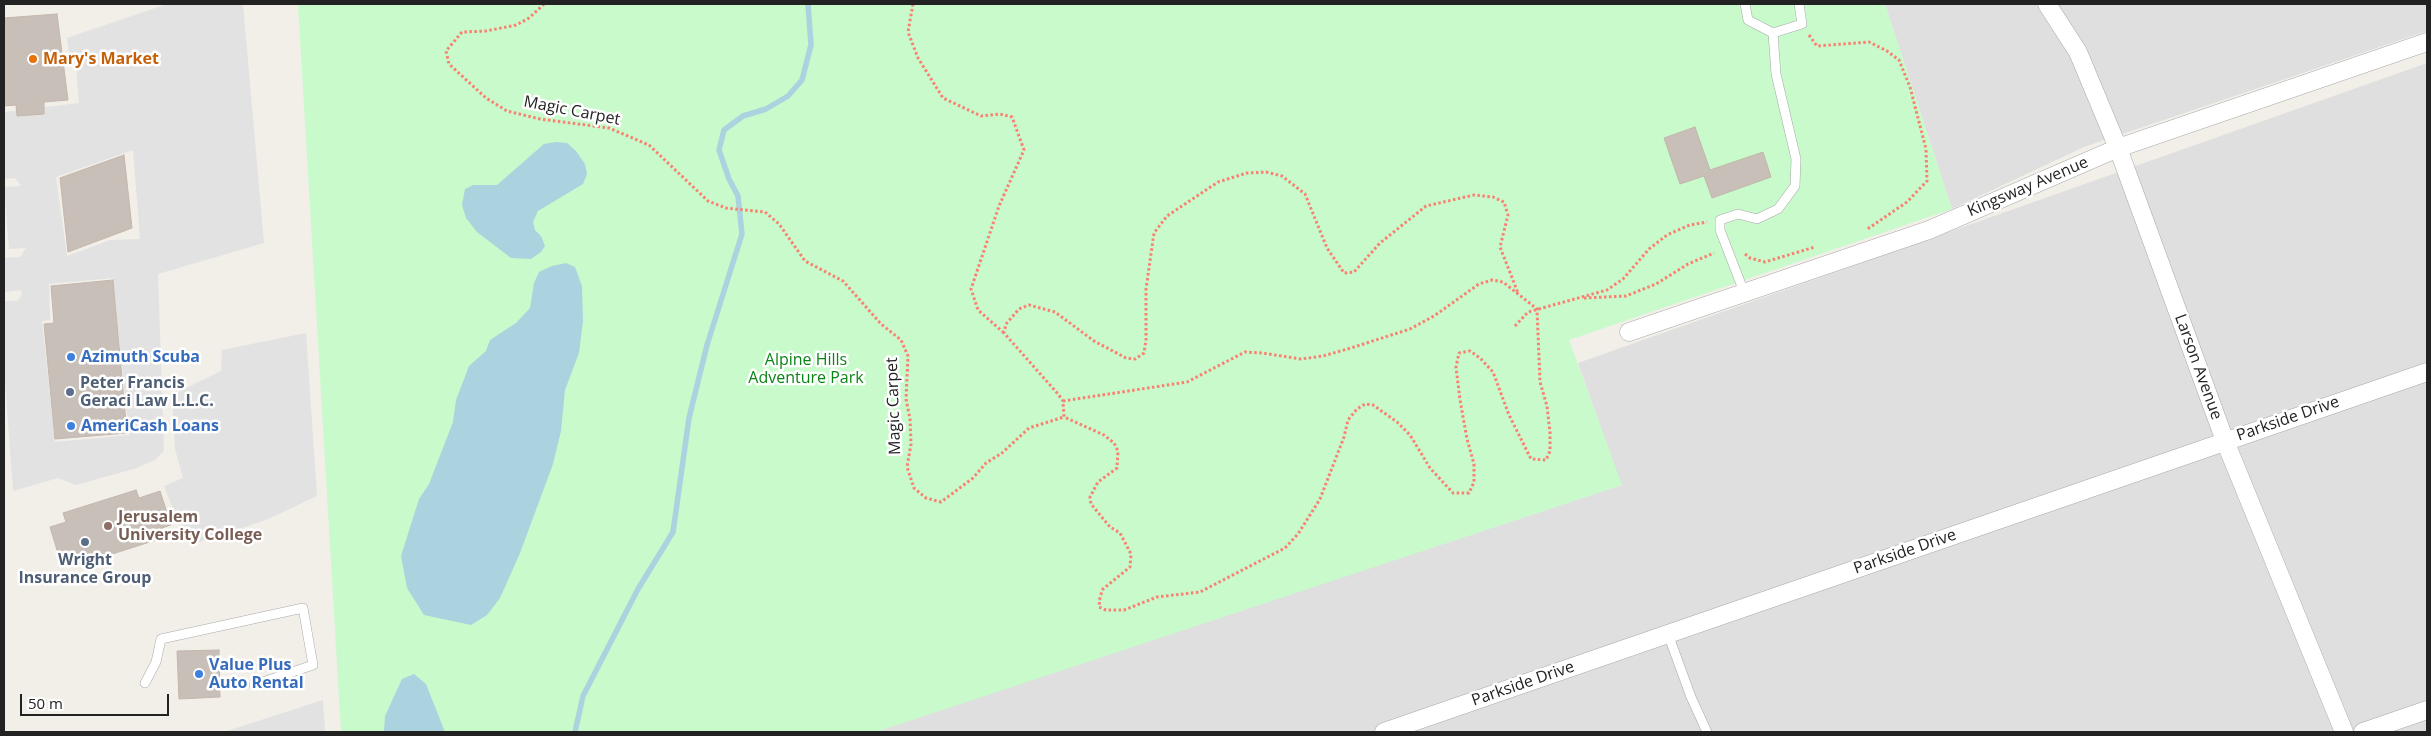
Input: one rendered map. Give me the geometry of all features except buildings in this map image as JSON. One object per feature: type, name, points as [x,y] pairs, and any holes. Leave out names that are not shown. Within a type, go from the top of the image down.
[{"type":"street","name":"Larson Avenue","points":[[2047,4],[2078,52],[2118,148],[2225,441],[2344,732]]},
{"type":"street","name":"Kingsway Avenue","points":[[1629,332],[1929,230],[2118,148],[2427,42]]},
{"type":"street","name":"Parkside Drive","points":[[1384,732],[2427,372]]},
{"type":"street","points":[[2363,732],[2427,710]]},
{"type":"lane","points":[[1745,4],[1748,20],[1774,34],[1802,24],[1799,4]]},
{"type":"lane","points":[[1744,292],[1720,230],[1720,220],[1738,214],[1757,218],[1764,216],[1778,209],[1795,186],[1796,159],[1776,74],[1774,34]]},
{"type":"lane","points":[[145,683],[156,662],[161,639],[303,608],[314,666],[254,685]]},
{"type":"lane","points":[[1668,634],[1691,697],[1707,732]]},
{"type":"path","name":"Magic Carpet","points":[[544,4],[529,18],[516,26],[486,31],[462,32],[446,51],[448,64],[486,98],[507,110],[534,118],[609,128],[649,145],[708,201],[726,208],[753,209],[765,212],[779,224],[805,261],[843,281],[881,324],[901,340],[908,356],[906,398],[910,419],[911,444],[907,467],[914,488],[926,498],[941,502],[973,478],[986,463],[1002,453],[1029,428],[1064,417]]},
{"type":"path","points":[[913,4],[908,32],[918,58],[943,98],[981,116],[1000,114],[1012,117],[1024,150],[999,206],[971,290],[978,310],[1004,333],[1063,402],[1064,417],[1104,435],[1114,443],[1118,451],[1117,468],[1098,482],[1090,497],[1090,504],[1110,527],[1120,533],[1131,554],[1130,567],[1103,589],[1099,607],[1106,610],[1124,610],[1156,597],[1200,592],[1285,548],[1298,534],[1320,499],[1344,437],[1348,420],[1357,408],[1365,404],[1373,405],[1410,435],[1430,468],[1453,494],[1469,493],[1474,482],[1474,464],[1460,400],[1456,367],[1459,353],[1470,351],[1480,358],[1493,372],[1509,415],[1531,459],[1546,460],[1550,451],[1547,406],[1540,382],[1537,309],[1503,282],[1492,280],[1479,284],[1434,316],[1410,329],[1351,348],[1301,359],[1245,352],[1187,382],[1063,402]]},
{"type":"path","points":[[1004,333],[1006,324],[1019,309],[1029,305],[1035,306],[1054,312],[1094,341],[1126,358],[1135,359],[1144,353],[1146,289],[1154,233],[1167,216],[1212,186],[1246,173],[1266,172],[1282,176],[1305,194],[1327,248],[1344,273],[1354,272],[1380,243],[1426,206],[1474,194],[1493,197],[1504,202],[1508,215],[1500,247],[1518,293]]},
{"type":"path","points":[[1515,326],[1528,312],[1607,290],[1623,278],[1649,249],[1667,236],[1690,225],[1720,220]]},
{"type":"shaded area","points":[[167,4],[243,4],[264,243],[158,274],[164,451],[155,460],[137,468],[76,485],[58,478],[13,491],[4,368],[4,301],[17,301],[22,295],[21,290],[4,292],[4,258],[20,257],[26,248],[9,249],[4,187],[21,186],[15,178],[4,179],[4,112],[79,103],[75,55],[69,54],[67,38]],"holes":[[[133,150],[140,239],[110,240],[67,256],[56,177]],[[113,278],[129,435],[55,442],[42,321],[50,320],[49,284]]]},
{"type":"shaded area","points":[[1885,4],[2427,4],[2427,31],[2084,147],[1952,209]]},
{"type":"shaded area","points":[[2427,63],[2427,732],[874,732],[1621,485],[1578,363]]},
{"type":"shaded area","points":[[306,333],[317,496],[266,520],[193,544],[178,522],[164,486],[183,478],[175,449],[172,395],[221,371],[222,350]]},
{"type":"shaded area","points":[[323,700],[325,732],[224,732]]},
{"type":"green space","name":"Alpine Hills Adventure Park","points":[[298,4],[1885,4],[1952,209],[1569,340],[1622,485],[876,732],[341,732]]},
{"type":"water","points":[[567,143],[576,151],[585,164],[587,174],[583,184],[538,211],[533,222],[535,230],[541,236],[545,246],[541,252],[531,259],[511,258],[477,232],[466,218],[462,205],[465,189],[473,185],[497,185],[544,144]]},
{"type":"water","points":[[566,263],[575,267],[582,286],[583,321],[579,353],[565,390],[561,431],[553,464],[520,553],[500,598],[487,615],[471,625],[424,615],[407,588],[401,556],[419,499],[429,484],[453,422],[456,400],[469,366],[486,351],[490,340],[516,323],[530,308],[534,283],[539,272],[552,266]]},
{"type":"water","points":[[414,674],[426,684],[445,732],[384,732],[385,716],[402,679]]},
{"type":"waterway","points":[[575,732],[583,696],[638,589],[673,532],[689,418],[707,345],[742,234],[738,196],[729,179],[719,150],[724,130],[743,116],[766,109],[788,96],[802,80],[811,45],[808,4]]},
{"type":"place","name":"Mary's Market","points":[[33,59]]},
{"type":"place","name":"Azimuth Scuba","points":[[71,357]]},
{"type":"place","name":"Peter Francis Geraci Law L.L.C.","points":[[70,392]]},
{"type":"place","name":"AmeriCash Loans","points":[[71,426]]},
{"type":"place","name":"Jerusalem University College","points":[[108,526]]},
{"type":"place","name":"Wright Insurance Group","points":[[85,542]]},
{"type":"place","name":"Value Plus Auto Rental","points":[[199,674]]}]
